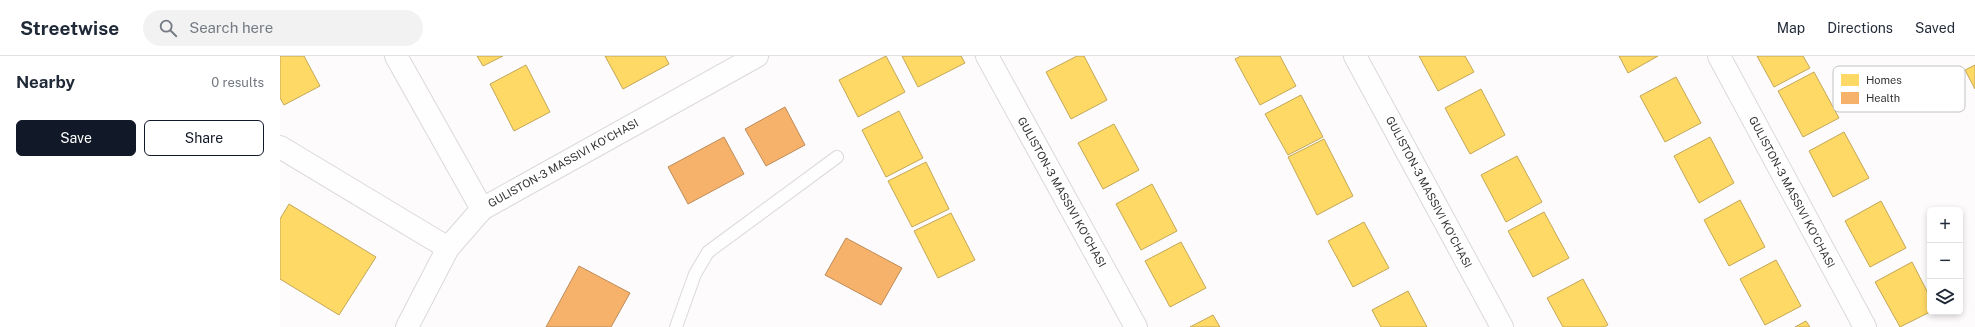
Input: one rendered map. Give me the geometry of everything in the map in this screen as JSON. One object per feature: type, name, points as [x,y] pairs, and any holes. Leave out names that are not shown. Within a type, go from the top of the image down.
[{"type":"street","points":[[396,56],[482,209]]},
{"type":"street","name":"GULISTON-3 MASSIVI KO'CHASI","points":[[407,327],[448,248],[482,209],[757,56]]},
{"type":"street","name":"GULISTON-3 MASSIVI KO'CHASI","points":[[987,56],[1136,327]]},
{"type":"street","name":"GULISTON-3 MASSIVI KO'CHASI","points":[[1355,56],[1502,327]]},
{"type":"street","name":"GULISTON-3 MASSIVI KO'CHASI","points":[[1719,56],[1865,327]]},
{"type":"street","points":[[280,147],[448,248]]},
{"type":"lane","points":[[676,327],[695,274],[708,252],[838,157]]},
{"type":"building: Homes","points":[[280,56],[304,56],[320,86],[284,105],[280,98]]},
{"type":"building: Homes","points":[[477,56],[503,56],[483,66]]},
{"type":"building: Homes","points":[[605,56],[665,56],[669,64],[623,89]]},
{"type":"building: Homes","points":[[886,56],[905,92],[858,117],[839,80]]},
{"type":"building: Homes","points":[[902,56],[961,56],[965,63],[918,87]]},
{"type":"building: Homes","points":[[1077,56],[1084,56],[1107,100],[1071,119],[1046,72]]},
{"type":"building: Homes","points":[[1241,56],[1280,56],[1296,86],[1260,105],[1235,59]]},
{"type":"building: Homes","points":[[1419,56],[1465,56],[1474,72],[1438,91]]},
{"type":"building: Homes","points":[[1619,56],[1658,56],[1628,73]]},
{"type":"building: Homes","points":[[1757,56],[1803,56],[1810,68],[1774,87]]},
{"type":"building: Homes","points":[[526,65],[550,112],[514,131],[490,84]]},
{"type":"building: Homes","points":[[1975,65],[1975,89],[1965,70]]},
{"type":"building: Homes","points":[[1814,72],[1833,107],[1833,112],[1836,112],[1839,118],[1803,137],[1778,91]]},
{"type":"building: Homes","points":[[1676,77],[1701,123],[1665,142],[1640,96]]},
{"type":"building: Homes","points":[[1481,89],[1505,135],[1470,154],[1445,108]]},
{"type":"building: Homes","points":[[1301,95],[1323,137],[1288,155],[1265,114]]},
{"type":"building: Homes","points":[[899,111],[923,158],[886,177],[862,130]]},
{"type":"building: Homes","points":[[1114,124],[1139,170],[1103,189],[1078,143]]},
{"type":"building: Homes","points":[[1844,132],[1869,178],[1833,197],[1809,151]]},
{"type":"building: Homes","points":[[1710,137],[1734,183],[1699,203],[1674,156]]},
{"type":"building: Homes","points":[[1324,139],[1353,196],[1317,215],[1288,157]]},
{"type":"building: Homes","points":[[1517,156],[1542,202],[1506,222],[1481,175]]},
{"type":"building: Homes","points":[[926,162],[949,209],[912,227],[888,181]]},
{"type":"building: Homes","points":[[1152,184],[1177,231],[1141,250],[1116,204]]},
{"type":"building: Homes","points":[[1740,200],[1765,247],[1729,266],[1704,220]]},
{"type":"building: Homes","points":[[1881,201],[1906,248],[1870,267],[1845,221]]},
{"type":"building: Homes","points":[[289,204],[376,257],[339,315],[280,279],[280,219]]},
{"type":"building: Homes","points":[[1544,212],[1569,258],[1533,277],[1508,231]]},
{"type":"building: Homes","points":[[951,213],[975,260],[938,278],[914,231]]},
{"type":"building: Homes","points":[[1364,222],[1389,268],[1353,287],[1328,241]]},
{"type":"building: Homes","points":[[1181,242],[1206,288],[1170,307],[1145,261]]},
{"type":"building: Homes","points":[[1776,260],[1801,306],[1765,325],[1740,279]]},
{"type":"building: Homes","points":[[1912,262],[1927,291],[1927,314],[1900,327],[1875,282]]},
{"type":"building: Homes","points":[[1583,279],[1608,325],[1604,327],[1563,327],[1547,298]]},
{"type":"building: Homes","points":[[1408,291],[1427,327],[1381,327],[1372,310]]},
{"type":"building: Homes","points":[[1213,315],[1220,327],[1190,327]]},
{"type":"building: Homes","points":[[1806,321],[1810,327],[1795,327]]},
{"type":"building: Health","points":[[785,107],[805,145],[766,166],[745,129]]},
{"type":"building: Health","points":[[724,137],[744,174],[688,204],[668,167]]},
{"type":"building: Health","points":[[846,238],[902,268],[881,305],[825,275]]},
{"type":"building: Health","points":[[579,266],[630,293],[611,327],[546,327]]}]
